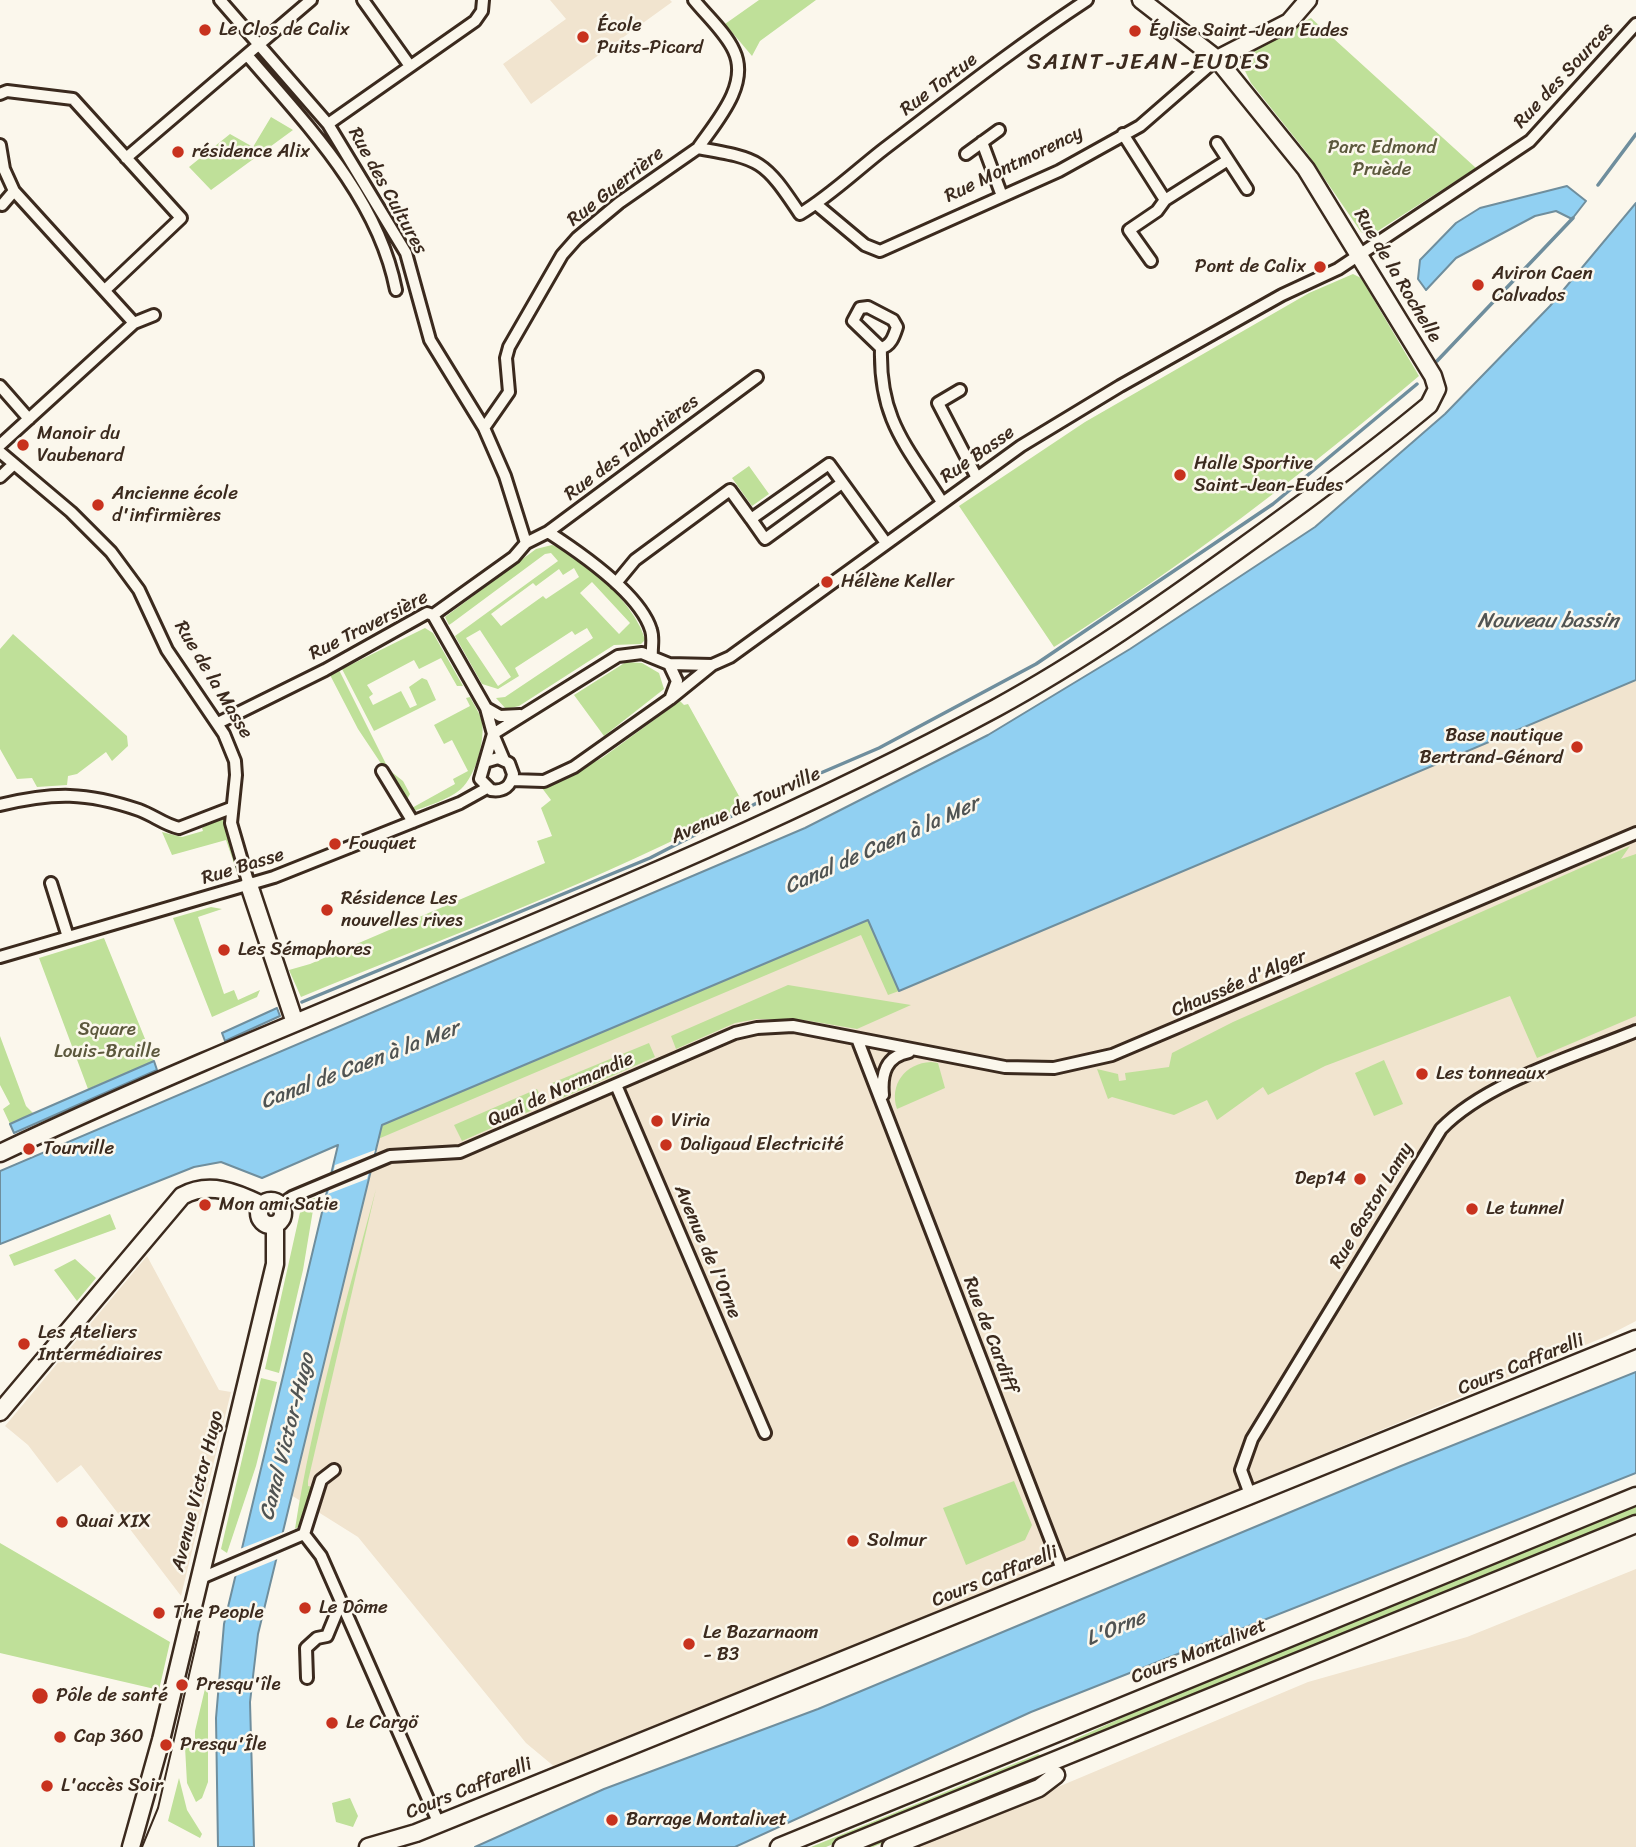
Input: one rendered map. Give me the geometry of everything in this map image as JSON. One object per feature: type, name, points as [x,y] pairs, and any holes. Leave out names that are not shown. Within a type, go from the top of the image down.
[{"type":"street","name":"Rue des Cultures","points":[[220,0],[328,124],[406,253],[430,340],[484,428],[509,489],[526,543]]},
{"type":"street","points":[[126,158],[311,0]]},
{"type":"street","points":[[363,0],[410,66]]},
{"type":"street","points":[[328,124],[475,20],[482,11],[482,0]]},
{"type":"street","points":[[694,0],[734,49],[739,73],[724,111],[698,148],[749,157],[763,165],[774,175],[800,214],[817,204]]},
{"type":"street","name":"Rue Tortue","points":[[817,204],[993,65],[1087,0]]},
{"type":"street","name":"Rue de la Rochelle","points":[[1141,0],[1217,59],[1306,169],[1436,383]]},
{"type":"street","name":"Rue Montmorency","points":[[817,204],[865,245],[880,251],[1059,172],[1140,126],[1217,59],[1295,17],[1308,0]]},
{"type":"street","name":"Rue des Sources","points":[[1481,173],[1530,141],[1636,24]]},
{"type":"street","points":[[247,55],[315,134],[348,179],[381,239],[390,261],[396,290]]},
{"type":"street","points":[[0,94],[7,91],[73,99],[181,218],[105,290]]},
{"type":"street","points":[[966,155],[999,130]]},
{"type":"street","points":[[1123,134],[1165,200]]},
{"type":"street","points":[[982,142],[1002,196]]},
{"type":"street","points":[[1217,143],[1248,189]]},
{"type":"street","points":[[0,145],[4,169],[14,191],[134,323]]},
{"type":"street","name":"Rue Guerrière","points":[[484,428],[509,392],[506,358],[509,347],[562,255],[577,238],[619,203],[698,148]]},
{"type":"street","points":[[1151,261],[1129,230],[1157,211],[1165,200],[1228,160]]},
{"type":"street","name":"Rue Basse","points":[[0,957],[323,860],[487,788],[501,790],[512,780],[544,781],[562,773],[670,699],[712,664],[730,657],[1021,446],[1119,386],[1282,296],[1338,269],[1481,173]]},
{"type":"street","points":[[2,205],[14,191]]},
{"type":"street","points":[[0,444],[134,323],[154,315]]},
{"type":"street","points":[[881,348],[880,383],[890,416],[942,502]]},
{"type":"street","name":"Rue des Talbotières","points":[[526,543],[548,532],[757,377]]},
{"type":"street","name":"Avenue de Tourville","points":[[0,1153],[295,1023],[724,840],[887,764],[996,708],[1105,642],[1320,491],[1429,405],[1435,396],[1436,383]]},
{"type":"street","points":[[0,386],[29,419]]},
{"type":"street","points":[[960,390],[932,402],[977,478]]},
{"type":"street","name":"Rue de la Masse","points":[[0,452],[71,512],[115,558],[139,590],[167,650],[218,723],[235,761],[237,790],[231,808],[231,823],[295,1023]]},
{"type":"street","points":[[0,477],[14,464]]},
{"type":"street","points":[[751,519],[828,464],[886,543]]},
{"type":"street","points":[[616,583],[635,560],[730,490],[765,539],[842,483]]},
{"type":"street","points":[[548,532],[583,555],[616,583],[650,626],[652,657]]},
{"type":"street","name":"Rue Traversière","points":[[218,723],[325,670],[406,623],[427,613],[433,615],[514,557],[526,543]]},
{"type":"street","points":[[433,615],[486,708],[504,760],[512,768],[512,780]]},
{"type":"street","points":[[487,788],[480,779],[493,734],[618,656],[631,652],[669,664],[712,664]]},
{"type":"street","points":[[669,664],[677,681],[670,699]]},
{"type":"street","points":[[486,708],[510,717],[526,714]]},
{"type":"street","points":[[485,762],[491,759],[504,760]]},
{"type":"street","points":[[382,771],[413,822]]},
{"type":"street","points":[[0,805],[60,793],[106,800],[147,813],[179,828],[231,808]]},
{"type":"street","name":"Chaussée d'Alger","points":[[858,1041],[1006,1067],[1054,1068],[1112,1055],[1636,833]]},
{"type":"street","points":[[51,883],[68,937]]},
{"type":"street","name":"Quai de Normandie","points":[[281,1205],[292,1197],[390,1156],[460,1152],[734,1033],[757,1028],[793,1026],[858,1041]]},
{"type":"street","name":"Rue Gaston Lamy","points":[[1251,1497],[1241,1470],[1252,1439],[1441,1129],[1456,1114],[1492,1092],[1636,1031]]},
{"type":"street","name":"Rue de Cardiff","points":[[858,1041],[1063,1572]]},
{"type":"street","name":"Rue de Cardiff","points":[[885,1111],[882,1083],[887,1065],[904,1052],[916,1051]]},
{"type":"street","name":"Avenue de l'Orne","points":[[616,1085],[765,1433]]},
{"type":"street","points":[[0,1412],[182,1196],[203,1188],[235,1192],[261,1205],[271,1201],[281,1205],[284,1215],[275,1225],[268,1226],[260,1219],[261,1205]]},
{"type":"street","name":"Avenue Victor Hugo","points":[[131,1847],[143,1812],[164,1705],[199,1579],[275,1264],[275,1225]]},
{"type":"street","name":"Cours Caffarelli","points":[[368,1847],[439,1824],[1636,1339]]},
{"type":"street","points":[[199,1579],[304,1534],[321,1480],[334,1470]]},
{"type":"street","name":"Cours Montalivet","points":[[779,1847],[1636,1496]]},
{"type":"street","points":[[842,1847],[1636,1524]]},
{"type":"street","points":[[304,1534],[316,1547],[439,1824]]},
{"type":"street","points":[[307,1678],[306,1648],[317,1638],[327,1636],[341,1602]]},
{"type":"street","points":[[891,1847],[1039,1788],[1056,1775]]},
{"type":"shaded area","name":"École Puits-Picard","points":[[550,0],[672,2],[531,104],[503,64],[566,19]]},
{"type":"shaded area","points":[[1636,424],[1636,1321],[1607,1336],[1208,1502],[556,1768],[526,1743],[358,1537],[291,1495],[382,1125],[868,920]]},
{"type":"shaded area","points":[[147,1256],[219,1390],[231,1392],[181,1596],[81,1465],[57,1483],[28,1445],[5,1426]]},
{"type":"shaded area","points":[[1636,1569],[1636,1847],[915,1847],[1308,1682],[1467,1637]]},
{"type":"green space","points":[[759,0],[816,0],[760,41],[752,56],[725,24]]},
{"type":"green space","name":"Parc Edmond Pruède","points":[[1311,18],[1476,168],[1370,236],[1361,232],[1307,153],[1251,83],[1243,67],[1248,52]]},
{"type":"green space","points":[[271,117],[293,130],[211,190],[189,167],[230,134],[253,147]]},
{"type":"green space","points":[[1353,274],[1361,278],[1419,376],[1241,518],[1054,647],[959,506],[1085,422],[1309,293]]},
{"type":"green space","points":[[749,466],[769,494],[752,506],[732,478]]},
{"type":"green space","points":[[552,545],[593,570],[621,598],[641,627],[645,640],[641,644],[614,645],[519,706],[506,709],[496,698],[505,697],[593,638],[587,628],[575,635],[572,631],[515,668],[519,676],[498,689],[482,684],[455,636],[558,561],[551,553],[545,554],[449,625],[445,617],[536,549]],"holes":[[[574,568],[579,577],[546,599],[543,596],[501,626],[491,614],[533,583],[536,586],[559,569],[563,575]],[[592,582],[630,623],[619,634],[580,593]],[[480,630],[511,677],[498,686],[466,638]]]},
{"type":"green space","points":[[425,628],[433,633],[463,686],[457,686],[441,658],[419,669],[414,660],[367,685],[373,694],[369,697],[373,705],[401,691],[410,708],[417,705],[409,687],[422,678],[427,680],[436,700],[374,731],[342,669]]},
{"type":"green space","points":[[13,634],[127,736],[128,746],[112,761],[106,752],[77,774],[68,776],[67,785],[37,787],[32,778],[17,779],[0,749],[0,649]]},
{"type":"green space","points":[[626,662],[642,663],[659,673],[664,689],[604,736],[574,695]]},
{"type":"green space","points":[[339,670],[389,770],[403,781],[410,794],[406,801],[358,729],[330,675]]},
{"type":"green space","points":[[470,697],[480,715],[483,730],[478,757],[471,775],[456,793],[411,812],[410,809],[455,784],[453,779],[468,771],[452,740],[444,744],[434,725],[470,706],[466,698]]},
{"type":"green space","points":[[680,701],[684,705],[688,704],[744,805],[580,883],[301,997],[289,970],[310,964],[545,863],[537,841],[552,836],[541,808],[551,800],[542,788],[602,758]]},
{"type":"green space","points":[[224,816],[242,876],[239,878],[226,840],[172,855],[162,832],[182,837],[203,831],[202,828]]},
{"type":"green space","points":[[1630,846],[1621,859],[1636,854],[1636,1016],[1537,1058],[1510,996],[1325,1066],[1268,1095],[1263,1087],[1217,1120],[1207,1100],[1174,1115],[1112,1097],[1108,1099],[1097,1069],[1118,1074],[1119,1081],[1126,1080],[1125,1073],[1169,1067],[1172,1053],[1233,1022]]},
{"type":"green space","points":[[211,907],[222,909],[198,917],[224,994],[234,990],[238,1000],[260,990],[257,997],[212,1017],[173,918]]},
{"type":"green space","points":[[868,920],[899,991],[888,995],[861,935],[378,1139],[382,1125]]},
{"type":"green space","name":"Square Louis-Braille","points":[[104,938],[154,1061],[88,1089],[39,958]]},
{"type":"green space","points":[[788,985],[911,1005],[857,1029],[804,1020],[757,1019],[735,1023],[676,1049],[671,1036]]},
{"type":"green space","points":[[0,1036],[26,1106],[33,1113],[10,1124],[3,1109],[10,1104],[0,1085]]},
{"type":"green space","points":[[649,1043],[655,1057],[560,1099],[552,1083]]},
{"type":"green space","points":[[1384,1060],[1403,1104],[1374,1116],[1355,1073]]},
{"type":"green space","points":[[938,1063],[945,1088],[897,1109],[895,1092],[901,1077],[914,1066]]},
{"type":"green space","points":[[537,1089],[544,1105],[462,1141],[454,1125]]},
{"type":"green space","points":[[376,1189],[308,1481],[308,1486],[313,1487],[301,1525],[295,1529],[321,1401]]},
{"type":"green space","points":[[315,1198],[303,1270],[279,1373],[265,1369],[301,1208],[308,1200]]},
{"type":"green space","points":[[110,1214],[116,1229],[14,1266],[9,1255]]},
{"type":"green space","points":[[75,1259],[96,1278],[77,1301],[54,1270]]},
{"type":"green space","points":[[261,1378],[277,1382],[256,1466],[227,1553],[221,1549]]},
{"type":"green space","points":[[1014,1481],[1032,1525],[1025,1540],[966,1565],[943,1508]]},
{"type":"green space","points":[[1636,1502],[1636,1515],[1072,1744],[1075,1739],[1221,1673]]},
{"type":"green space","points":[[0,1543],[170,1642],[159,1690],[0,1653]]},
{"type":"green space","points":[[208,1676],[208,1782],[202,1798],[196,1802],[187,1783],[185,1747],[195,1747],[195,1731]]},
{"type":"green space","points":[[1038,1754],[1044,1757],[826,1847],[811,1847]]},
{"type":"green space","points":[[1046,1770],[1049,1775],[873,1847],[858,1847]]},
{"type":"green space","points":[[179,1778],[187,1810],[202,1834],[200,1838],[168,1821]]},
{"type":"green space","points":[[350,1798],[358,1816],[353,1827],[336,1822],[332,1803]]},
{"type":"water","points":[[1567,186],[1586,201],[1572,219],[1556,211],[1535,216],[1456,258],[1426,290],[1418,279],[1420,260],[1456,223],[1480,208]]},
{"type":"water","points":[[1636,203],[1636,680],[899,991],[868,920],[382,1125],[258,1634],[250,1702],[254,1847],[218,1847],[216,1718],[224,1624],[338,1145],[262,1178],[221,1162],[194,1167],[0,1244],[0,1171],[805,828],[988,735],[1130,649],[1315,527],[1445,414],[1550,306]]},
{"type":"water","points":[[277,1008],[280,1016],[225,1041],[222,1033]]},
{"type":"water","points":[[154,1061],[157,1070],[14,1133],[10,1124]]},
{"type":"water","name":"L'Orne","points":[[1636,1372],[1636,1473],[1031,1712],[735,1847],[475,1847],[604,1789],[818,1709],[1401,1466]]},
{"type":"pier","points":[[375,1150],[367,1179],[328,1194],[335,1165]]},
{"type":"pier","points":[[286,1531],[280,1558],[231,1578],[237,1550]]},
{"type":"waterway","points":[[1598,185],[1636,134]]},
{"type":"waterway","points":[[1437,361],[1573,218]]},
{"type":"waterway","points":[[302,1002],[650,858],[788,787],[879,748],[1036,664],[1273,504],[1417,384]]},
{"type":"tram line","points":[[142,1847],[158,1808],[199,1632]]},
{"type":"place","name":"Le Clos de Calix","points":[[205,30]]},
{"type":"place","name":"Église Saint-Jean Eudes","points":[[1135,31]]},
{"type":"place","name":"École Puits-Picard","points":[[583,37]]},
{"type":"place","name":"résidence Alix","points":[[178,152]]},
{"type":"place","name":"Pont de Calix","points":[[1320,267]]},
{"type":"place","name":"Aviron Caen Calvados","points":[[1478,285]]},
{"type":"place","name":"Manoir du Vaubenard","points":[[23,445]]},
{"type":"place","name":"Halle Sportive Saint-Jean-Eudes","points":[[1180,475]]},
{"type":"place","name":"Ancienne école d'infirmières","points":[[98,505]]},
{"type":"place","name":"Hélène Keller","points":[[827,582]]},
{"type":"place","name":"Base nautique Bertrand-Génard","points":[[1577,747]]},
{"type":"place","name":"Fouquet","points":[[335,844]]},
{"type":"place","name":"Résidence Les nouvelles rives","points":[[327,910]]},
{"type":"place","name":"Les Sémaphores","points":[[224,950]]},
{"type":"place","name":"Les tonneaux","points":[[1422,1074]]},
{"type":"place","name":"Viria","points":[[657,1121]]},
{"type":"place","name":"Daligaud Electricité","points":[[666,1145]]},
{"type":"place","name":"Tourville","points":[[29,1149]]},
{"type":"place","name":"Dep14","points":[[1360,1179]]},
{"type":"place","name":"Mon ami Satie","points":[[205,1205]]},
{"type":"place","name":"Le tunnel","points":[[1472,1209]]},
{"type":"place","name":"Les Ateliers Intermédiaires","points":[[24,1344]]},
{"type":"place","name":"Quai XIX","points":[[62,1522]]},
{"type":"place","name":"Solmur","points":[[853,1541]]},
{"type":"place","name":"Le Dôme","points":[[305,1608]]},
{"type":"place","name":"The People","points":[[159,1613]]},
{"type":"place","name":"Le Bazarnaom - B3","points":[[689,1644]]},
{"type":"place","name":"Presqu'île","points":[[182,1685]]},
{"type":"place","name":"Pôle de santé","points":[[40,1696]]},
{"type":"place","name":"Le Cargö","points":[[332,1723]]},
{"type":"place","name":"Cap 360","points":[[60,1737]]},
{"type":"place","name":"Presqu'Île","points":[[166,1745]]},
{"type":"place","name":"L'accès Soir","points":[[47,1786]]},
{"type":"place","name":"Barrage Montalivet","points":[[612,1820]]},
{"type":"district","name":"SAINT-JEAN-EUDES","points":[[1149,63]]},
{"type":"water label","name":"Nouveau bassin","points":[[1548,622]]},
{"type":"water label","name":"Canal de Caen à la Mer","points":[[882,846]]},
{"type":"water label","name":"Canal de Caen à la Mer","points":[[360,1066]]},
{"type":"water label","name":"Canal Victor-Hugo","points":[[288,1437]]}]
